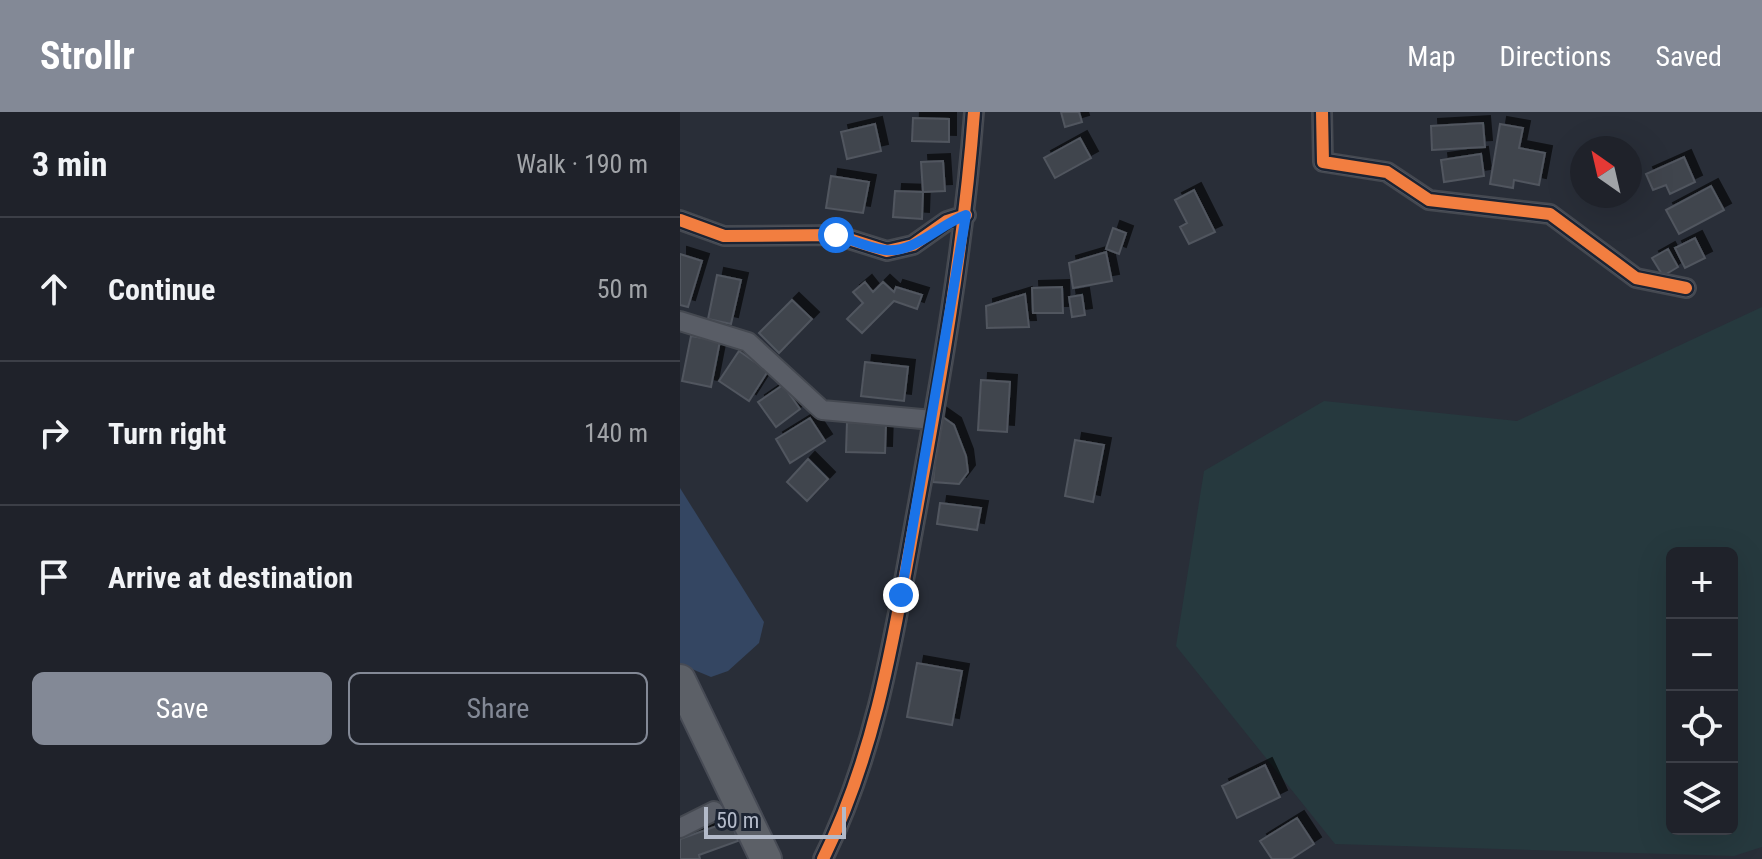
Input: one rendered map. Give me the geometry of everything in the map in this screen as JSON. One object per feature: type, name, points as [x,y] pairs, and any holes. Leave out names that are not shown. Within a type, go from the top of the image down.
[{"type":"main road","points":[[680,680],[708,732],[766,859]]},
{"type":"street","points":[[823,859],[842,820],[874,730],[888,670],[966,215],[974,112]]},
{"type":"street","points":[[1322,112],[1323,162],[1387,172],[1429,200],[1550,214],[1636,278],[1686,288]]},
{"type":"street","points":[[680,220],[724,236],[836,235],[887,251],[913,245],[947,221],[966,215]]},
{"type":"street","points":[[680,321],[748,342],[822,410],[933,420]]},
{"type":"street","points":[[680,828],[714,811]]},
{"type":"green space","points":[[1762,307],[1762,847],[1734,856],[1335,844],[1176,646],[1204,471],[1324,401],[1517,421]]},
{"type":"water","points":[[680,488],[764,622],[759,643],[728,671],[711,677],[680,664]]},
{"type":"building","points":[[1061,112],[1079,112],[1082,122],[1065,127]]},
{"type":"building","points":[[913,118],[949,119],[949,142],[912,141]]},
{"type":"building","points":[[1483,123],[1485,147],[1432,150],[1431,126]]},
{"type":"building","points":[[875,124],[881,151],[847,159],[841,132]]},
{"type":"building","points":[[1500,124],[1523,128],[1519,148],[1545,153],[1539,185],[1514,180],[1513,188],[1490,184]]},
{"type":"building","points":[[1080,138],[1091,158],[1055,178],[1044,158]]},
{"type":"building","points":[[1481,154],[1484,176],[1444,182],[1441,160]]},
{"type":"building","points":[[1684,157],[1695,182],[1670,194],[1666,185],[1653,190],[1646,174]]},
{"type":"building","points":[[943,161],[945,191],[923,192],[921,162]]},
{"type":"building","points":[[831,176],[869,182],[863,213],[826,208]]},
{"type":"building","points":[[1711,186],[1724,210],[1679,234],[1666,210]]},
{"type":"building","points":[[1194,190],[1215,232],[1189,244],[1180,227],[1187,223],[1175,200]]},
{"type":"building","points":[[895,191],[923,192],[922,219],[893,217]]},
{"type":"building","points":[[1113,228],[1126,233],[1119,254],[1106,249]]},
{"type":"building","points":[[1695,238],[1705,258],[1685,268],[1675,248]]},
{"type":"building","points":[[1668,249],[1678,267],[1663,276],[1652,258]]},
{"type":"building","points":[[1106,252],[1112,281],[1073,288],[1069,263]]},
{"type":"building","points":[[680,254],[702,261],[688,307],[680,305]]},
{"type":"building","points":[[717,275],[741,280],[731,324],[708,319]]},
{"type":"building","points":[[865,282],[873,292],[883,282],[894,292],[896,287],[922,295],[917,309],[894,301],[862,333],[847,319],[863,303],[853,292]]},
{"type":"building","points":[[1062,287],[1063,313],[1033,313],[1032,288]]},
{"type":"building","points":[[1025,294],[1029,327],[987,328],[986,306]]},
{"type":"building","points":[[1082,295],[1085,315],[1072,317],[1069,297]]},
{"type":"building","points":[[792,300],[812,319],[779,353],[759,333]]},
{"type":"building","points":[[691,336],[720,341],[711,387],[682,381]]},
{"type":"building","points":[[739,351],[768,371],[749,401],[719,381]]},
{"type":"building","points":[[865,362],[908,367],[904,401],[861,396]]},
{"type":"building","points":[[981,380],[1010,382],[1007,432],[978,430]]},
{"type":"building","points":[[783,385],[800,409],[776,427],[758,402]]},
{"type":"building","points":[[940,415],[954,425],[966,456],[968,472],[959,484],[933,482]]},
{"type":"building","points":[[810,418],[825,441],[790,463],[776,439]]},
{"type":"building","points":[[847,422],[886,424],[885,453],[846,452]]},
{"type":"building","points":[[1075,440],[1104,445],[1093,502],[1065,496]]},
{"type":"building","points":[[808,459],[828,479],[807,501],[787,482]]},
{"type":"building","points":[[940,503],[981,508],[977,530],[937,524]]},
{"type":"building","points":[[917,663],[962,671],[952,725],[907,717]]},
{"type":"building","points":[[1265,765],[1280,797],[1237,818],[1222,786]]},
{"type":"building","points":[[1297,818],[1314,844],[1291,859],[1272,859],[1260,841]]},
{"type":"building","points":[[731,821],[738,841],[699,855],[700,859],[680,859],[680,839]]},
{"type":"cycle path","points":[[823,859],[858,774],[892,643],[951,311],[974,112]]},
{"type":"cycle path","points":[[1322,112],[1323,162],[1387,172],[1429,200],[1550,214],[1636,278],[1686,288]]},
{"type":"cycle path","points":[[680,220],[724,236],[836,235],[887,251],[913,245],[947,221],[966,215]]},
{"type":"route","points":[[836,235],[887,251],[913,245],[947,221],[966,215],[901,595]]}]
